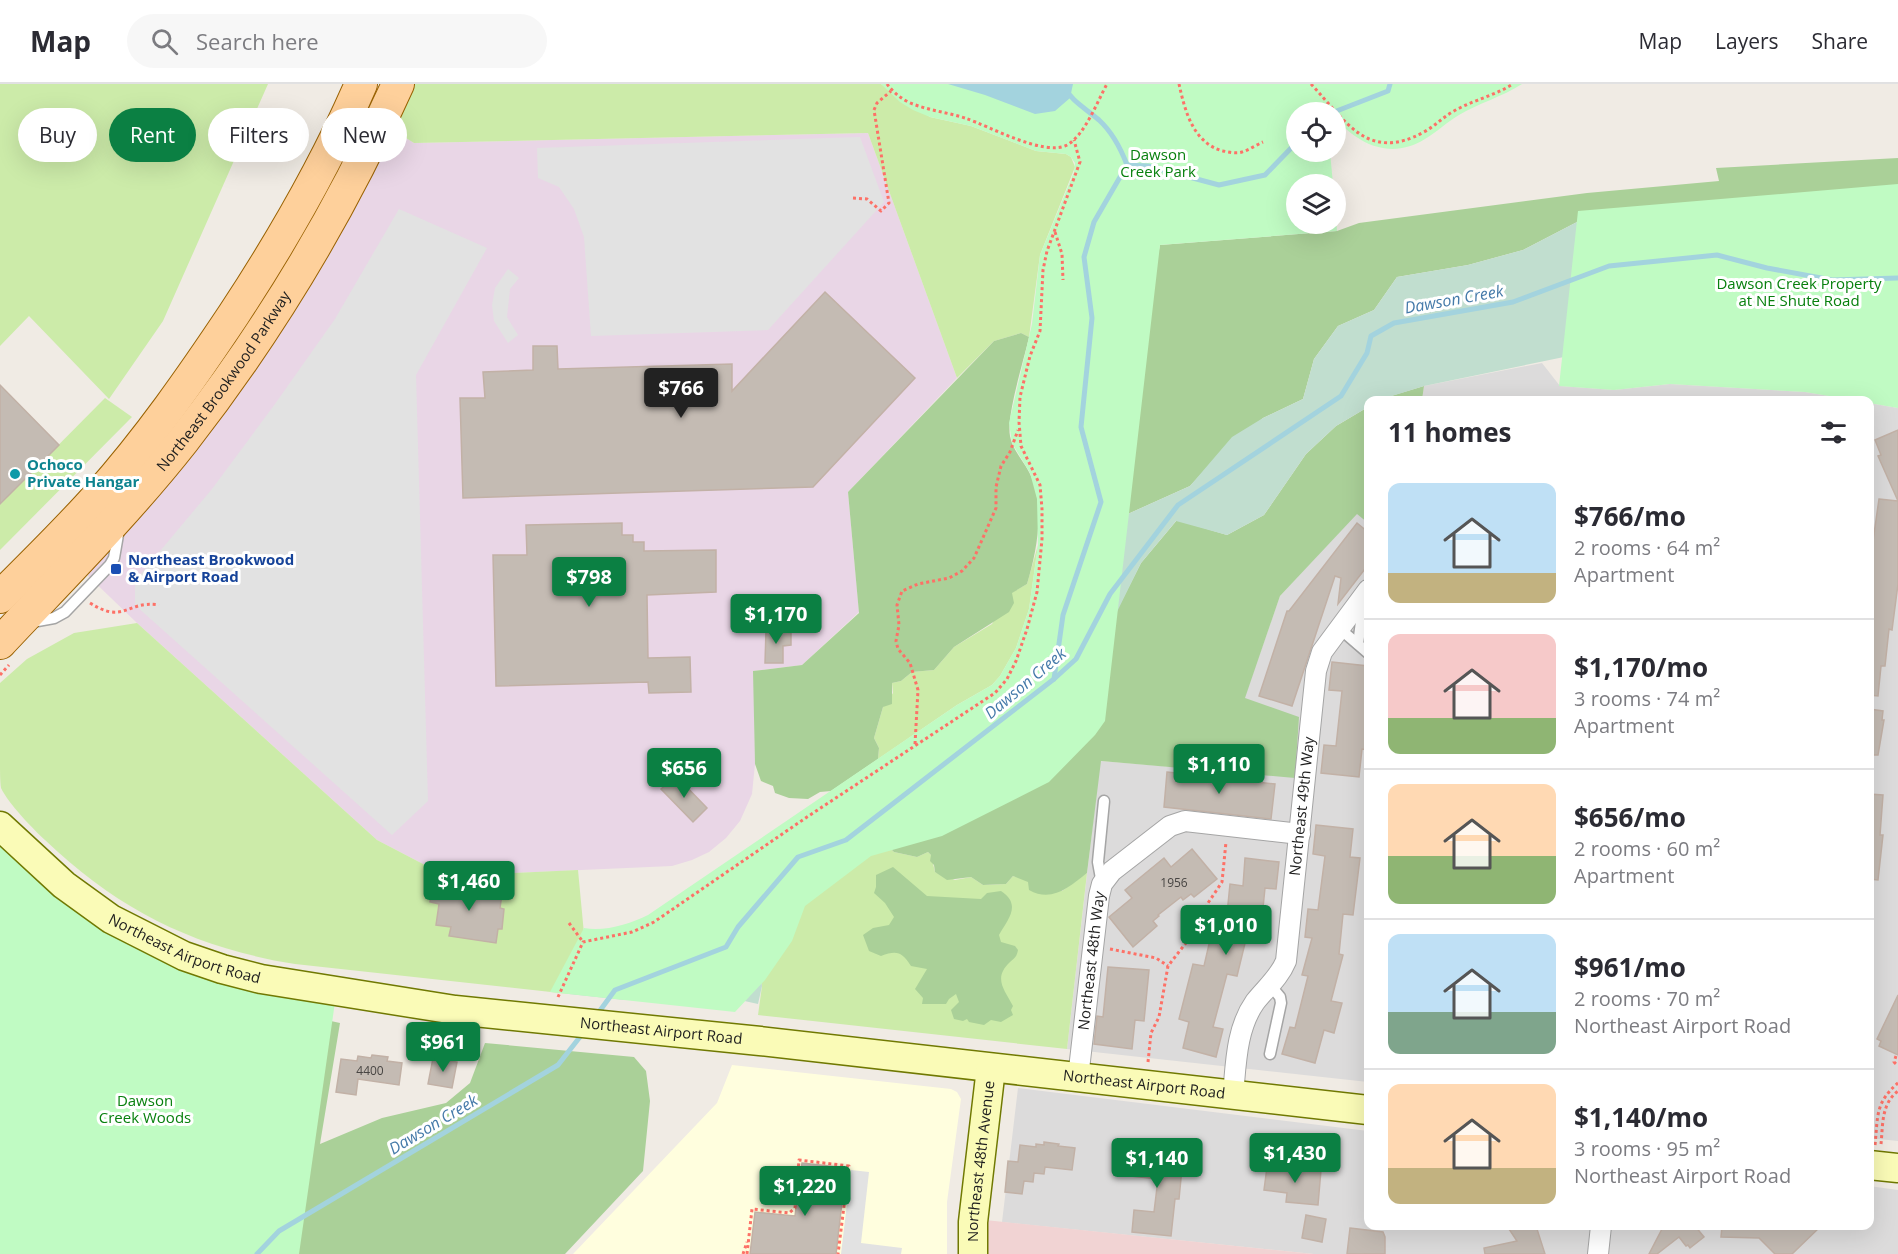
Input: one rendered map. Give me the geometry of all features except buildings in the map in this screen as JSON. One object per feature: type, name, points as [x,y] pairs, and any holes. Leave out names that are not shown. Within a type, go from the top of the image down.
[{"type":"main road","name":"Northeast Brookwood Parkway","points":[[0,597],[98,497],[154,428],[211,349],[272,256],[301,205],[361,84]]},
{"type":"main road","name":"Northeast Brookwood Parkway","points":[[8,634],[121,514],[182,443],[210,405],[313,250],[349,186],[398,84]]},
{"type":"street","name":"Northeast 49th Way","points":[[1233,1095],[1240,1034],[1254,1003],[1281,974],[1286,962],[1316,670],[1322,652],[1364,595]]},
{"type":"street","name":"Northeast 48th Way","points":[[1078,1078],[1102,884],[1112,871],[1170,826],[1185,821],[1300,834]]},
{"type":"street","name":"Northeast Airport Road","points":[[0,826],[46,870],[97,910],[155,943],[212,966],[261,979],[455,1010],[1364,1110]]},
{"type":"street","name":"Northeast 48th Avenue","points":[[973,1254],[973,1222],[990,1068]]},
{"type":"street","points":[[1598,1254],[1601,1230]]},
{"type":"lane","points":[[1358,644],[1364,605]]},
{"type":"lane","points":[[1339,628],[1364,649]]},
{"type":"lane","points":[[1102,884],[1098,862],[1104,801]]},
{"type":"lane","points":[[1270,985],[1280,997],[1281,1003],[1270,1054]]},
{"type":"path","points":[[886,84],[891,91],[917,105],[966,118],[1038,145],[1059,148],[1074,140],[1082,132],[1107,84]]},
{"type":"path","points":[[1179,84],[1195,132],[1204,142],[1230,153],[1241,153],[1263,142]]},
{"type":"path","points":[[1311,84],[1353,131],[1365,138],[1384,143],[1397,143],[1425,132],[1463,106],[1513,84]]},
{"type":"path","points":[[853,198],[867,199],[880,212],[889,202],[874,110],[877,103],[891,91]]},
{"type":"path","points":[[915,745],[918,690],[910,663],[898,649],[896,641],[899,625],[897,605],[902,591],[918,584],[949,578],[962,571],[974,558],[996,508],[996,487],[1001,465],[1017,436],[1020,397],[1030,356],[1040,331],[1043,270],[1047,251],[1078,172],[1080,162],[1074,140]]},
{"type":"path","points":[[1054,231],[1062,254],[1064,280]]},
{"type":"path","points":[[583,942],[632,932],[654,922],[995,693],[1007,679],[1028,629],[1037,592],[1042,539],[1040,485],[1021,446],[1019,422]]},
{"type":"path","points":[[90,603],[114,614],[145,603],[159,606]]},
{"type":"path","points":[[1145,1085],[1151,1033],[1159,1017],[1168,966],[1189,939],[1222,882],[1228,826]]},
{"type":"path","points":[[570,923],[583,942]]},
{"type":"path","points":[[560,1020],[557,999],[583,942]]},
{"type":"path","points":[[1093,946],[1156,958],[1168,966]]},
{"type":"path","points":[[1896,1056],[1894,1062],[1898,1065]]},
{"type":"path","points":[[1880,1166],[1880,1104],[1887,1093],[1898,1083]]},
{"type":"path","points":[[1880,1166],[1885,1108],[1898,1091]]},
{"type":"path","points":[[745,1254],[752,1209],[789,1213],[795,1208],[799,1160],[849,1166],[838,1254]]},
{"type":"shaded area","points":[[868,133],[957,378],[848,492],[859,612],[802,665],[754,671],[755,764],[752,794],[740,821],[726,838],[709,852],[672,866],[446,876],[377,840],[137,623],[84,572],[367,162],[407,162],[407,139],[414,143]]},
{"type":"shaded area","points":[[860,137],[884,202],[768,330],[591,336],[584,237],[574,209],[559,187],[538,178],[537,148]]},
{"type":"shaded area","points":[[399,209],[487,248],[416,375],[428,801],[392,835],[135,605],[135,581],[212,489],[275,404],[335,319]]},
{"type":"shaded area","points":[[1577,222],[1651,339],[1424,386],[1392,396],[1364,396],[1364,409],[1336,426],[1306,454],[1264,515],[1227,535],[1176,521],[1141,563],[1110,626],[852,847],[754,939],[762,986],[758,1004],[731,998],[625,1000],[569,994],[1000,713],[1107,521],[1190,486],[1232,437],[1263,418],[1303,399],[1314,359],[1338,326],[1374,310],[1397,277],[1468,265],[1523,250]]},
{"type":"shaded area","points":[[508,269],[519,278],[510,289],[507,317],[518,335],[508,343],[494,321],[492,305],[495,288]]},
{"type":"shaded area","points":[[1542,363],[1560,386],[1614,390],[1670,384],[1805,392],[1829,396],[1423,396],[1424,386]]},
{"type":"shaded area","points":[[1874,404],[1898,408],[1898,1141],[1874,1139]]},
{"type":"shaded area","points":[[1357,513],[1364,519],[1364,1082],[1067,1049],[1100,761],[1295,777],[1244,699],[1280,596]]},
{"type":"shaded area","points":[[732,1065],[951,1089],[957,1092],[961,1099],[947,1202],[947,1254],[573,1254],[717,1103]]},
{"type":"shaded area","points":[[1018,1088],[1364,1131],[1364,1230],[1874,1230],[1874,1187],[1898,1190],[1898,1254],[1314,1254],[1002,1222]]},
{"type":"shaded area","points":[[851,1170],[869,1172],[861,1243],[902,1248],[901,1254],[841,1254]]},
{"type":"shaded area","points":[[985,1220],[1314,1254],[987,1254]]},
{"type":"green space","points":[[0,84],[268,84],[257,108],[208,108],[208,162],[233,162],[163,321],[109,399],[29,316],[0,346]]},
{"type":"green space","points":[[409,84],[881,84],[930,117],[971,126],[1036,151],[1066,154],[1071,157],[1075,167],[1040,255],[1029,337],[1021,333],[994,341],[957,378],[868,133],[414,143],[407,139],[407,108],[399,108]]},
{"type":"green space","name":"Dawson Creek Park","points":[[881,84],[1522,84],[1459,115],[1425,139],[1412,145],[1388,149],[1365,142],[1346,130],[1346,102],[1286,102],[1286,162],[1331,162],[1332,174],[1286,174],[1286,234],[1299,234],[1160,245],[1105,721],[1095,735],[1049,782],[942,836],[871,856],[805,906],[792,941],[765,980],[735,1012],[550,992],[584,928],[600,929],[617,926],[648,915],[957,705],[992,685],[1000,676],[1016,648],[1029,609],[1038,545],[1037,499],[1030,473],[1012,443],[1009,423],[1032,324],[1040,255],[1074,172],[1075,163],[1066,154],[1036,151],[971,126],[930,117],[900,102]]},
{"type":"green space","points":[[1898,158],[1898,212],[1577,222],[1523,250],[1468,265],[1397,277],[1374,310],[1338,326],[1314,359],[1303,399],[1263,418],[1212,462],[1190,486],[1107,521],[1160,245],[1299,234],[1346,234],[1346,228],[1359,223],[1587,193],[1719,181],[1716,168]]},
{"type":"green space","name":"Dawson Creek Property at NE Shute Road","points":[[1898,184],[1898,408],[1874,404],[1874,396],[1829,396],[1805,392],[1670,384],[1614,390],[1559,386],[1578,211]]},
{"type":"green space","points":[[1021,333],[1029,337],[1009,427],[1011,441],[1029,472],[1037,498],[1037,542],[1027,584],[1012,593],[1014,603],[1009,612],[954,647],[934,670],[912,672],[901,681],[892,683],[892,704],[883,707],[874,738],[879,748],[878,759],[831,791],[820,792],[808,799],[789,798],[775,793],[773,786],[761,781],[755,764],[753,671],[802,665],[859,613],[848,492],[994,341]]},
{"type":"green space","points":[[1424,386],[1423,396],[1391,396]]},
{"type":"green space","points":[[105,398],[132,417],[0,550],[0,504]]},
{"type":"green space","points":[[1364,409],[1364,520],[1357,514],[1280,596],[1245,698],[1299,717],[1295,778],[1101,761],[1087,873],[1067,888],[1053,894],[1037,894],[1029,890],[1028,882],[1013,876],[1006,884],[983,885],[971,877],[947,880],[935,872],[934,865],[930,861],[931,855],[928,852],[917,857],[894,852],[888,846],[1109,626],[1141,563],[1177,520],[1227,535],[1264,515],[1306,454],[1336,426]]},
{"type":"green space","points":[[1038,545],[1029,609],[1016,648],[1000,676],[992,685],[957,705],[878,759],[879,748],[874,738],[883,707],[893,693],[892,683],[901,681],[912,672],[934,670],[954,647],[992,624],[1011,593],[1027,584]]},
{"type":"green space","points":[[137,623],[377,840],[446,876],[578,870],[586,955],[569,994],[295,964],[224,948],[191,936],[130,906],[73,865],[28,823],[1,788],[0,683],[27,659],[74,633]]},
{"type":"green space","name":"Dawson Creek Woods","points":[[0,843],[109,931],[161,960],[335,1002],[299,1254],[0,1254]]},
{"type":"green space","points":[[888,846],[894,852],[917,857],[928,852],[931,855],[935,872],[955,880],[971,877],[983,885],[1006,884],[1013,876],[1062,891],[1087,873],[1067,1049],[758,1015],[762,986],[754,940],[767,912]]},
{"type":"green space","name":"Dawson Creek Woods","points":[[0,859],[167,985],[340,1023],[320,1144],[382,1118],[446,1103],[470,1083],[485,1043],[634,1057],[646,1071],[650,1101],[643,1171],[565,1254],[0,1254]]},
{"type":"green space","points":[[893,867],[927,896],[981,899],[987,893],[1001,891],[1007,896],[1011,902],[1011,912],[999,935],[1001,942],[1015,946],[1018,950],[1001,978],[1013,1006],[1011,1010],[1013,1015],[1001,1022],[991,1020],[984,1025],[969,1022],[967,1019],[963,1021],[954,1019],[951,1010],[959,1002],[956,994],[946,1004],[922,1004],[923,998],[915,989],[927,969],[911,966],[899,954],[891,953],[881,956],[869,951],[863,935],[873,928],[889,925],[894,917],[885,903],[874,893],[876,875]]},
{"type":"water","points":[[948,84],[1073,84],[1070,98],[1055,111],[1035,114]]},
{"type":"waterway","points":[[1062,84],[1074,100],[1108,130],[1127,165]]},
{"type":"waterway","points":[[1346,107],[1388,91],[1390,84]]},
{"type":"waterway","points":[[1127,165],[1148,166],[1219,185],[1265,175],[1286,153]]},
{"type":"waterway","points":[[1054,679],[1063,615],[1101,502],[1081,427],[1092,318],[1084,257],[1094,222],[1127,165]]},
{"type":"waterway","name":"Dawson Creek","points":[[596,1016],[615,990],[726,947],[738,927],[798,857],[846,840],[1054,679],[1076,659],[1110,594],[1178,505],[1341,396],[1367,353],[1371,336],[1394,323],[1513,302],[1609,266],[1717,255],[1767,268],[1832,280],[1898,278]]},
{"type":"waterway","name":"Dawson Creek","points":[[257,1254],[279,1231],[558,1065],[583,1033]]},
{"type":"place","name":"Ochoco Private Hangar","points":[[15,474]]},
{"type":"place","name":"Northeast Brookwood & Airport Road","points":[[116,569]]}]
